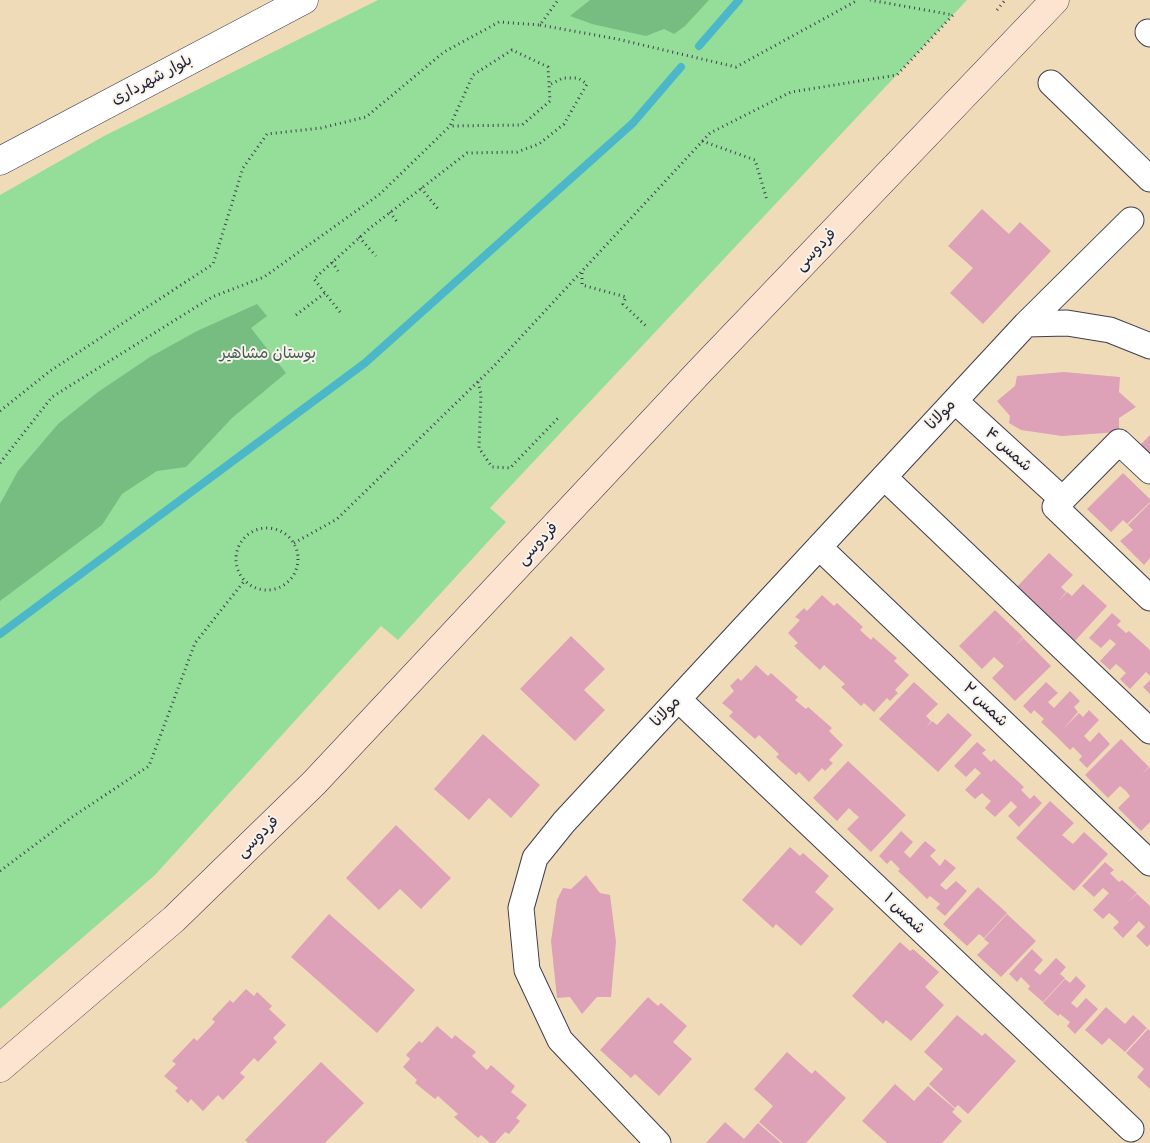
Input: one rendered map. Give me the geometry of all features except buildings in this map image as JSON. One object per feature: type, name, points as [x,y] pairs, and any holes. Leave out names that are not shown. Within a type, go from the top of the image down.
[{"type":"main road","name":"فردوسی","points":[[0,1068],[174,919],[314,783],[699,372],[1055,0]]},
{"type":"street","name":"بلوار شهرداری","points":[[0,161],[304,0]]},
{"type":"street","points":[[1051,83],[1150,180]]},
{"type":"street","name":"مولانا","points":[[658,1143],[560,1040],[528,970],[521,908],[534,858],[564,822],[1026,324],[1131,220]]},
{"type":"street","points":[[1026,324],[1067,323],[1110,330],[1150,346]]},
{"type":"street","name":"شمس ۴","points":[[954,401],[1059,503],[1150,598]]},
{"type":"street","points":[[1059,503],[1119,442],[1150,471]]},
{"type":"street","points":[[884,477],[1150,731]]},
{"type":"street","name":"شمس ۲","points":[[819,547],[1150,863]]},
{"type":"street","name":"شمس ۱","points":[[678,699],[1131,1129]]},
{"type":"path","points":[[540,25],[558,0]]},
{"type":"path","points":[[0,411],[50,371],[213,264],[243,168],[267,134],[321,128],[366,117],[444,52],[500,22],[540,25],[617,39],[736,67],[858,0]]},
{"type":"path","points":[[294,542],[336,520],[478,382],[710,133],[791,92],[897,75],[953,15],[870,0]]},
{"type":"path","points":[[997,10],[1005,0]]},
{"type":"path","points":[[0,463],[52,397],[212,297],[264,277],[380,194],[450,126],[473,75],[512,50],[548,67],[550,101],[522,125],[450,126]]},
{"type":"path","points":[[340,312],[314,279],[359,237],[467,153],[517,152],[539,144],[564,124],[587,84],[578,78],[563,78],[549,85]]},
{"type":"path","points":[[702,141],[755,160],[767,200]]},
{"type":"path","points":[[421,188],[438,209]]},
{"type":"path","points":[[390,212],[397,222]]},
{"type":"path","points":[[359,237],[376,256]]},
{"type":"path","points":[[332,262],[338,271]]},
{"type":"path","points":[[582,272],[582,285],[626,297],[623,304],[646,326]]},
{"type":"path","points":[[296,315],[325,293]]},
{"type":"path","points":[[478,382],[481,394],[479,448],[492,467],[510,468],[559,418]]},
{"type":"path","points":[[268,528],[278,530],[294,542],[298,562],[296,572],[290,580],[282,586],[273,589],[263,589],[253,586],[245,580],[239,571],[237,562],[238,551],[248,534],[268,528]]},
{"type":"path","points":[[0,871],[72,817],[149,766],[195,643],[245,580]]},
{"type":"green space","name":"بوستان مشاهیر","points":[[378,0],[967,0],[490,508],[506,522],[398,640],[381,626],[155,875],[0,1009],[0,195],[104,136]]},
{"type":"green space","points":[[590,0],[709,0],[685,26],[674,34],[664,29],[646,36],[592,24],[570,16]]},
{"type":"green space","points":[[257,304],[267,316],[251,328],[286,373],[232,418],[186,467],[157,471],[122,494],[102,525],[0,601],[0,504],[18,471],[58,424],[98,392],[150,357],[197,331]]},
{"type":"waterway","points":[[699,46],[739,0]]},
{"type":"waterway","points":[[0,634],[365,363],[633,123],[681,67]]}]
